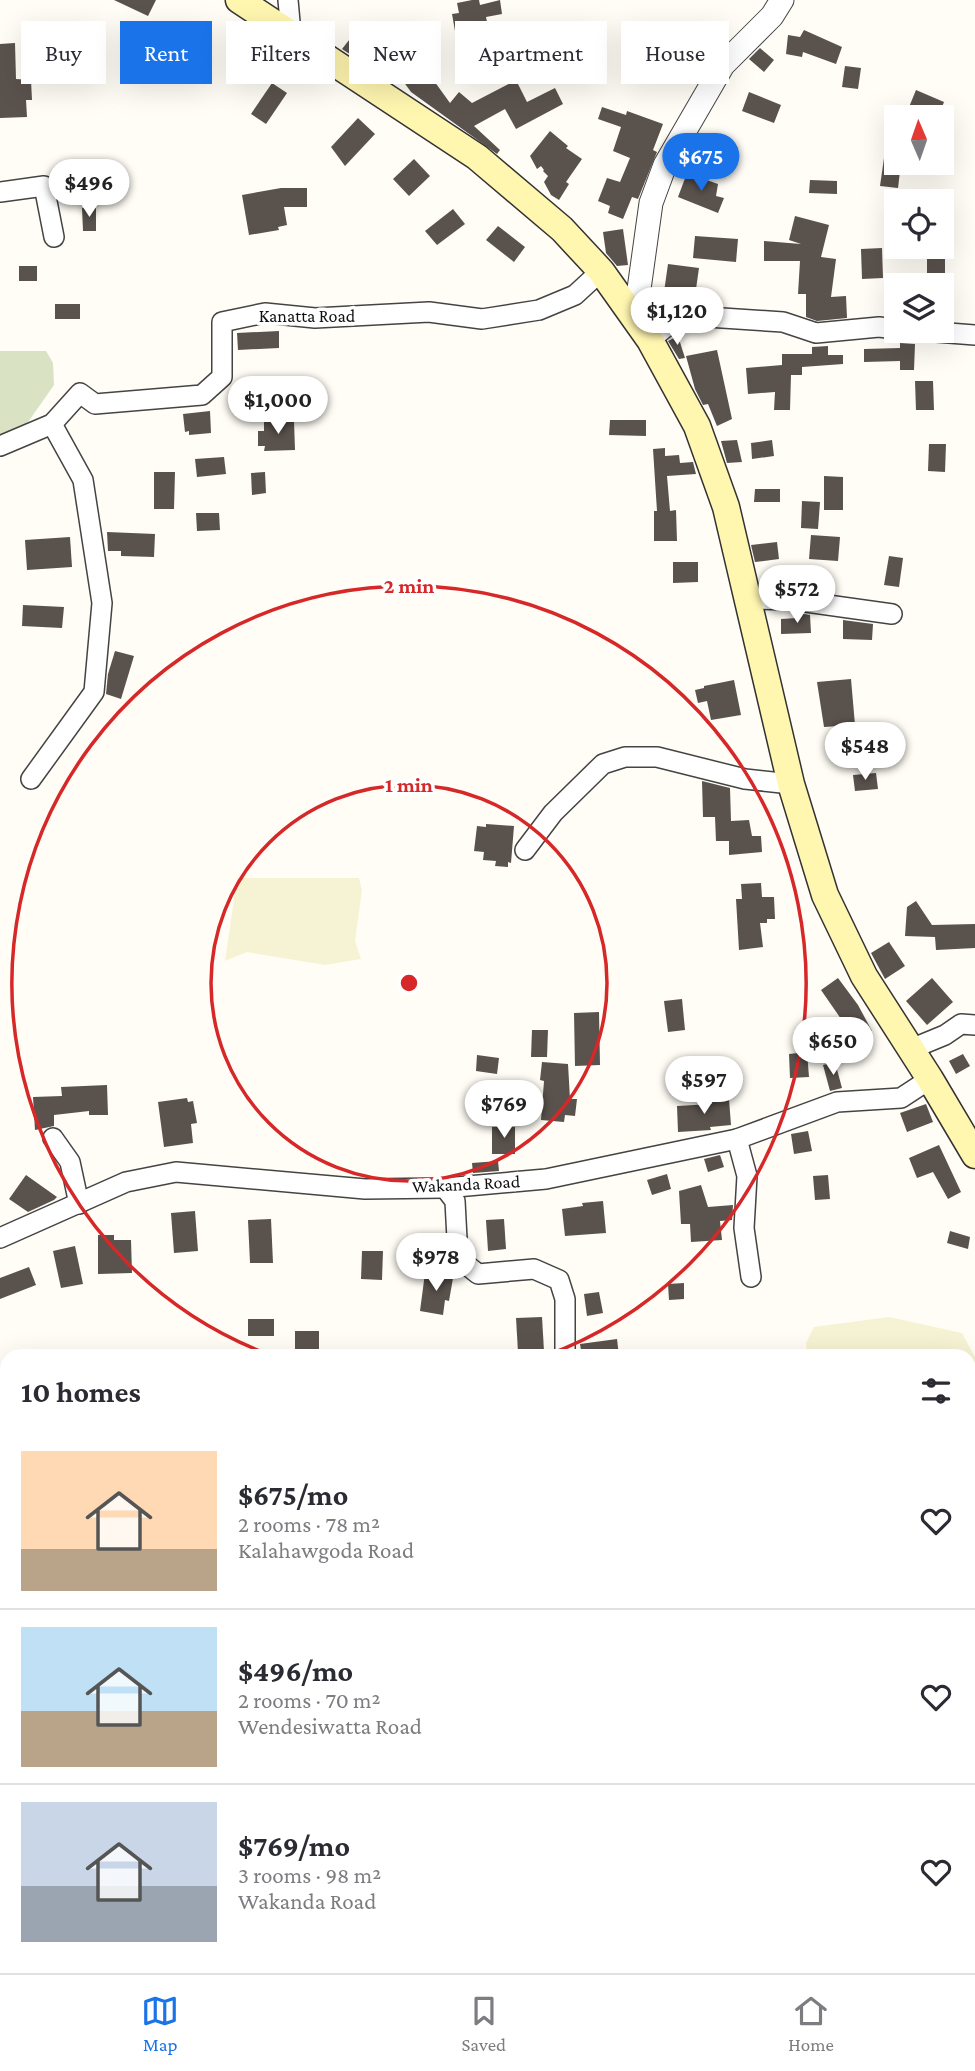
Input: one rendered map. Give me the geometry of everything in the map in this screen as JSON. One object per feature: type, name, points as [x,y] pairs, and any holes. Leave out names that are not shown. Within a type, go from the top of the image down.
[{"type":"main road","points":[[239,0],[271,21]]},
{"type":"main road","points":[[335,63],[477,157],[562,229],[601,271],[650,340],[697,426],[726,507],[791,784],[825,895],[864,976],[930,1079],[975,1156]]},
{"type":"street","points":[[288,0],[288,21]]},
{"type":"street","points":[[635,318],[651,203],[665,165],[723,65],[772,16],[782,0]]},
{"type":"street","points":[[0,192],[44,186],[54,237]]},
{"type":"street","name":"Kanatta Road","points":[[0,446],[52,424],[80,393],[95,404],[202,395],[222,377],[222,322],[235,318],[265,313],[315,318],[429,312],[482,319],[539,310],[575,295],[601,271]]},
{"type":"street","points":[[650,340],[671,323],[692,316],[783,322],[817,334],[884,328]]},
{"type":"street","points":[[954,333],[975,335]]},
{"type":"street","points":[[31,779],[94,692],[102,603],[83,480],[52,424]]},
{"type":"street","points":[[749,599],[792,600],[892,614]]},
{"type":"street","points":[[524,850],[553,813],[603,764],[625,757],[657,757],[746,779],[791,784]]},
{"type":"street","points":[[911,1049],[945,1035],[961,1024],[975,1025]]},
{"type":"street","name":"Wakanda Road","points":[[0,1238],[126,1182],[176,1172],[365,1189],[444,1188],[547,1179],[737,1139],[837,1102],[901,1098],[930,1079]]},
{"type":"street","points":[[53,1138],[69,1163],[79,1204]]},
{"type":"street","points":[[737,1139],[747,1176],[744,1228],[751,1277]]},
{"type":"street","points":[[444,1188],[455,1201],[458,1258],[478,1274],[534,1269],[559,1280],[565,1299],[565,1349]]},
{"type":"shaded area","points":[[237,878],[359,878],[362,890],[355,941],[361,959],[325,965],[247,952],[225,961]]},
{"type":"shaded area","points":[[889,1317],[962,1333],[971,1349],[806,1349],[806,1343],[814,1327]]},
{"type":"green space","points":[[0,351],[46,351],[53,363],[54,385],[21,432],[0,434]]},
{"type":"building","points":[[114,0],[156,0],[148,16]]},
{"type":"building","points":[[479,0],[480,5],[500,0],[502,14],[486,17],[487,21],[455,21],[455,31],[452,14],[459,13],[457,3]]},
{"type":"building","points":[[804,30],[842,47],[836,64],[803,52],[802,57],[786,54],[788,35],[800,37]]},
{"type":"building","points":[[349,40],[349,54],[342,49]]},
{"type":"building","points":[[15,43],[16,79],[21,79],[21,84],[31,84],[32,100],[26,100],[27,117],[0,118],[0,44]]},
{"type":"building","points":[[760,48],[774,60],[764,72],[749,59]]},
{"type":"building","points":[[845,66],[861,68],[858,89],[842,87]]},
{"type":"building","points":[[271,84],[287,93],[266,124],[251,114]]},
{"type":"building","points":[[405,84],[436,84],[450,103],[459,92],[472,103],[508,84],[518,84],[527,102],[555,88],[563,104],[516,129],[505,109],[474,126],[500,150],[497,154],[411,92]]},
{"type":"building","points":[[916,90],[944,102],[943,105],[910,105]]},
{"type":"building","points":[[749,92],[781,105],[774,123],[742,111]]},
{"type":"building","points":[[602,107],[626,115],[627,111],[663,124],[653,150],[657,152],[638,199],[632,197],[623,219],[608,213],[610,206],[598,201],[607,178],[620,182],[630,158],[613,151],[621,127],[598,119]]},
{"type":"building","points":[[358,118],[375,134],[345,166],[331,147]]},
{"type":"building","points":[[550,131],[568,146],[566,148],[582,159],[566,182],[569,184],[559,200],[551,195],[544,182],[548,176],[541,166],[537,169],[530,156]]},
{"type":"building","points":[[884,158],[884,175],[900,175],[898,188],[880,186]]},
{"type":"building","points":[[414,159],[430,176],[409,196],[393,179]]},
{"type":"building","points":[[687,173],[718,184],[716,196],[724,198],[718,213],[678,197]]},
{"type":"building","points":[[810,180],[837,181],[837,194],[809,193]]},
{"type":"building","points":[[281,188],[307,188],[307,207],[284,207],[287,225],[278,227],[279,230],[249,235],[242,195]]},
{"type":"building","points":[[82,208],[96,208],[96,231],[83,231]]},
{"type":"building","points":[[453,209],[465,224],[437,245],[425,231]]},
{"type":"building","points":[[795,216],[829,225],[821,257],[836,259],[831,297],[846,296],[847,318],[817,321],[806,317],[806,294],[798,294],[800,261],[764,261],[764,241],[801,244],[789,240]]},
{"type":"building","points":[[498,226],[525,247],[514,262],[486,240]]},
{"type":"building","points":[[623,229],[628,265],[617,266],[606,253],[603,232]]},
{"type":"building","points":[[695,236],[738,239],[736,262],[693,258]]},
{"type":"building","points":[[882,248],[883,278],[862,279],[861,249]]},
{"type":"building","points":[[927,259],[945,259],[945,273],[927,273]]},
{"type":"building","points":[[668,264],[699,268],[695,296],[664,292]]},
{"type":"building","points":[[19,266],[37,266],[37,281],[19,281]]},
{"type":"building","points":[[55,304],[80,304],[80,319],[55,319]]},
{"type":"building","points":[[279,331],[279,348],[238,350],[237,333]]},
{"type":"building","points":[[678,336],[685,358],[679,359],[668,341]]},
{"type":"building","points":[[900,343],[915,344],[914,370],[900,370],[900,361],[864,362],[864,349],[900,348]]},
{"type":"building","points":[[828,346],[828,355],[843,355],[843,364],[802,367],[802,375],[791,375],[790,410],[774,410],[775,392],[748,394],[746,368],[782,365],[782,354],[812,354],[812,347]]},
{"type":"building","points":[[717,350],[732,419],[717,426],[708,404],[703,405],[695,389],[686,356]]},
{"type":"building","points":[[915,381],[933,381],[934,410],[916,410]]},
{"type":"building","points":[[210,411],[211,433],[189,435],[189,431],[185,432],[183,414]]},
{"type":"building","points":[[610,420],[646,420],[646,436],[609,435]]},
{"type":"building","points":[[264,421],[294,421],[295,450],[264,451],[265,446],[258,446],[258,431],[264,431]]},
{"type":"building","points":[[737,440],[742,462],[727,463],[721,441]]},
{"type":"building","points":[[772,440],[774,456],[752,459],[751,443]]},
{"type":"building","points":[[929,444],[946,444],[945,472],[928,471]]},
{"type":"building","points":[[665,448],[665,456],[679,455],[680,463],[693,462],[696,474],[667,476],[670,511],[676,510],[677,541],[654,541],[654,511],[657,511],[653,449]]},
{"type":"building","points":[[224,457],[226,474],[197,477],[195,459]]},
{"type":"building","points":[[154,472],[175,472],[174,509],[154,509]]},
{"type":"building","points":[[265,472],[266,493],[252,495],[251,473]]},
{"type":"building","points":[[824,476],[843,477],[843,510],[824,510]]},
{"type":"building","points":[[755,489],[780,489],[780,502],[754,502]]},
{"type":"building","points":[[802,501],[820,502],[818,529],[801,528]]},
{"type":"building","points":[[196,513],[219,513],[220,530],[197,531]]},
{"type":"building","points":[[107,532],[155,534],[154,557],[121,556],[121,551],[108,551]]},
{"type":"building","points":[[811,535],[840,537],[838,561],[809,559]]},
{"type":"building","points":[[70,537],[72,567],[27,570],[25,540]]},
{"type":"building","points":[[777,542],[779,559],[755,562],[751,545]]},
{"type":"building","points":[[889,556],[903,558],[899,587],[884,585]]},
{"type":"building","points":[[673,562],[698,562],[698,582],[673,583]]},
{"type":"building","points":[[23,605],[64,607],[62,628],[22,626]]},
{"type":"building","points":[[798,613],[810,615],[811,633],[781,634],[781,619],[797,618]]},
{"type":"building","points":[[843,620],[873,624],[872,640],[843,639]]},
{"type":"building","points":[[115,651],[134,656],[121,699],[106,694],[108,674]]},
{"type":"building","points":[[851,679],[855,725],[824,727],[817,682]]},
{"type":"building","points":[[734,680],[741,715],[711,720],[707,701],[698,703],[695,690]]},
{"type":"building","points":[[876,773],[878,789],[855,791],[853,775]]},
{"type":"building","points":[[702,781],[730,788],[731,821],[749,820],[752,836],[761,836],[762,852],[729,855],[729,841],[716,841],[715,817],[703,817]]},
{"type":"building","points":[[486,824],[514,826],[511,863],[508,862],[508,867],[495,866],[496,861],[483,860],[484,852],[474,851],[477,826],[486,827]]},
{"type":"building","points":[[761,883],[762,897],[774,897],[775,919],[760,923],[763,947],[739,950],[736,899],[742,899],[741,884]]},
{"type":"building","points":[[916,901],[932,925],[975,924],[975,948],[936,950],[935,937],[905,936],[907,907]]},
{"type":"building","points":[[889,942],[905,966],[885,979],[871,953]]},
{"type":"building","points":[[838,978],[858,1005],[872,1031],[837,1051],[830,1039],[848,1029],[821,990]]},
{"type":"building","points":[[932,978],[953,1002],[927,1025],[906,1001]]},
{"type":"building","points":[[682,999],[685,1030],[668,1032],[664,1001]]},
{"type":"building","points":[[599,1012],[600,1065],[575,1066],[574,1013]]},
{"type":"building","points":[[532,1030],[548,1030],[547,1057],[531,1057]]},
{"type":"building","points":[[807,1052],[809,1077],[790,1078],[789,1054]]},
{"type":"building","points":[[963,1054],[970,1066],[956,1074],[949,1061]]},
{"type":"building","points":[[477,1055],[499,1058],[497,1074],[476,1071]]},
{"type":"building","points":[[542,1062],[568,1064],[570,1099],[577,1099],[575,1116],[565,1115],[564,1122],[541,1120],[544,1081],[540,1080]]},
{"type":"building","points":[[835,1062],[842,1088],[830,1091],[823,1065]]},
{"type":"building","points":[[107,1085],[108,1115],[89,1115],[89,1111],[54,1115],[54,1126],[35,1130],[33,1097],[62,1096],[61,1087]]},
{"type":"building","points":[[187,1098],[188,1102],[193,1101],[197,1123],[191,1124],[193,1143],[164,1147],[158,1102]]},
{"type":"building","points":[[729,1099],[731,1125],[710,1127],[711,1130],[678,1132],[677,1106],[712,1104],[711,1101]]},
{"type":"building","points":[[926,1104],[933,1122],[907,1132],[900,1113]]},
{"type":"building","points":[[492,1127],[515,1127],[515,1154],[492,1154]]},
{"type":"building","points":[[808,1131],[812,1151],[794,1154],[791,1134]]},
{"type":"building","points":[[939,1145],[961,1192],[948,1199],[933,1172],[917,1178],[909,1158]]},
{"type":"building","points":[[720,1155],[724,1167],[708,1172],[704,1159]]},
{"type":"building","points":[[498,1161],[499,1171],[473,1173],[472,1163]]},
{"type":"building","points":[[667,1174],[671,1189],[652,1195],[647,1180]]},
{"type":"building","points":[[26,1175],[57,1197],[28,1212],[9,1199]]},
{"type":"building","points":[[828,1175],[830,1199],[815,1200],[813,1176]]},
{"type":"building","points":[[701,1185],[708,1207],[733,1205],[732,1220],[720,1221],[722,1240],[691,1242],[690,1224],[681,1224],[679,1191]]},
{"type":"building","points":[[603,1201],[606,1233],[565,1236],[562,1209]]},
{"type":"building","points":[[195,1211],[198,1251],[174,1253],[171,1213]]},
{"type":"building","points":[[271,1219],[273,1263],[250,1263],[248,1220]]},
{"type":"building","points":[[504,1219],[506,1249],[488,1251],[486,1220]]},
{"type":"building","points":[[950,1231],[970,1237],[968,1249],[947,1243]]},
{"type":"building","points":[[98,1235],[114,1235],[114,1240],[131,1240],[132,1273],[98,1274]]},
{"type":"building","points":[[75,1246],[83,1284],[61,1288],[53,1251]]},
{"type":"building","points":[[362,1251],[383,1251],[382,1280],[361,1279]]},
{"type":"building","points":[[29,1267],[36,1285],[0,1299],[0,1278]]},
{"type":"building","points":[[425,1273],[453,1278],[449,1301],[445,1300],[443,1315],[420,1311]]},
{"type":"building","points":[[684,1283],[684,1299],[669,1300],[668,1284]]},
{"type":"building","points":[[599,1292],[603,1313],[587,1316],[584,1294]]},
{"type":"building","points":[[542,1317],[544,1349],[518,1349],[516,1318]]},
{"type":"building","points":[[248,1319],[274,1319],[274,1336],[248,1336]]},
{"type":"building","points":[[295,1331],[319,1331],[319,1349],[295,1349]]},
{"type":"building","points":[[617,1339],[618,1349],[581,1349],[580,1344]]}]
